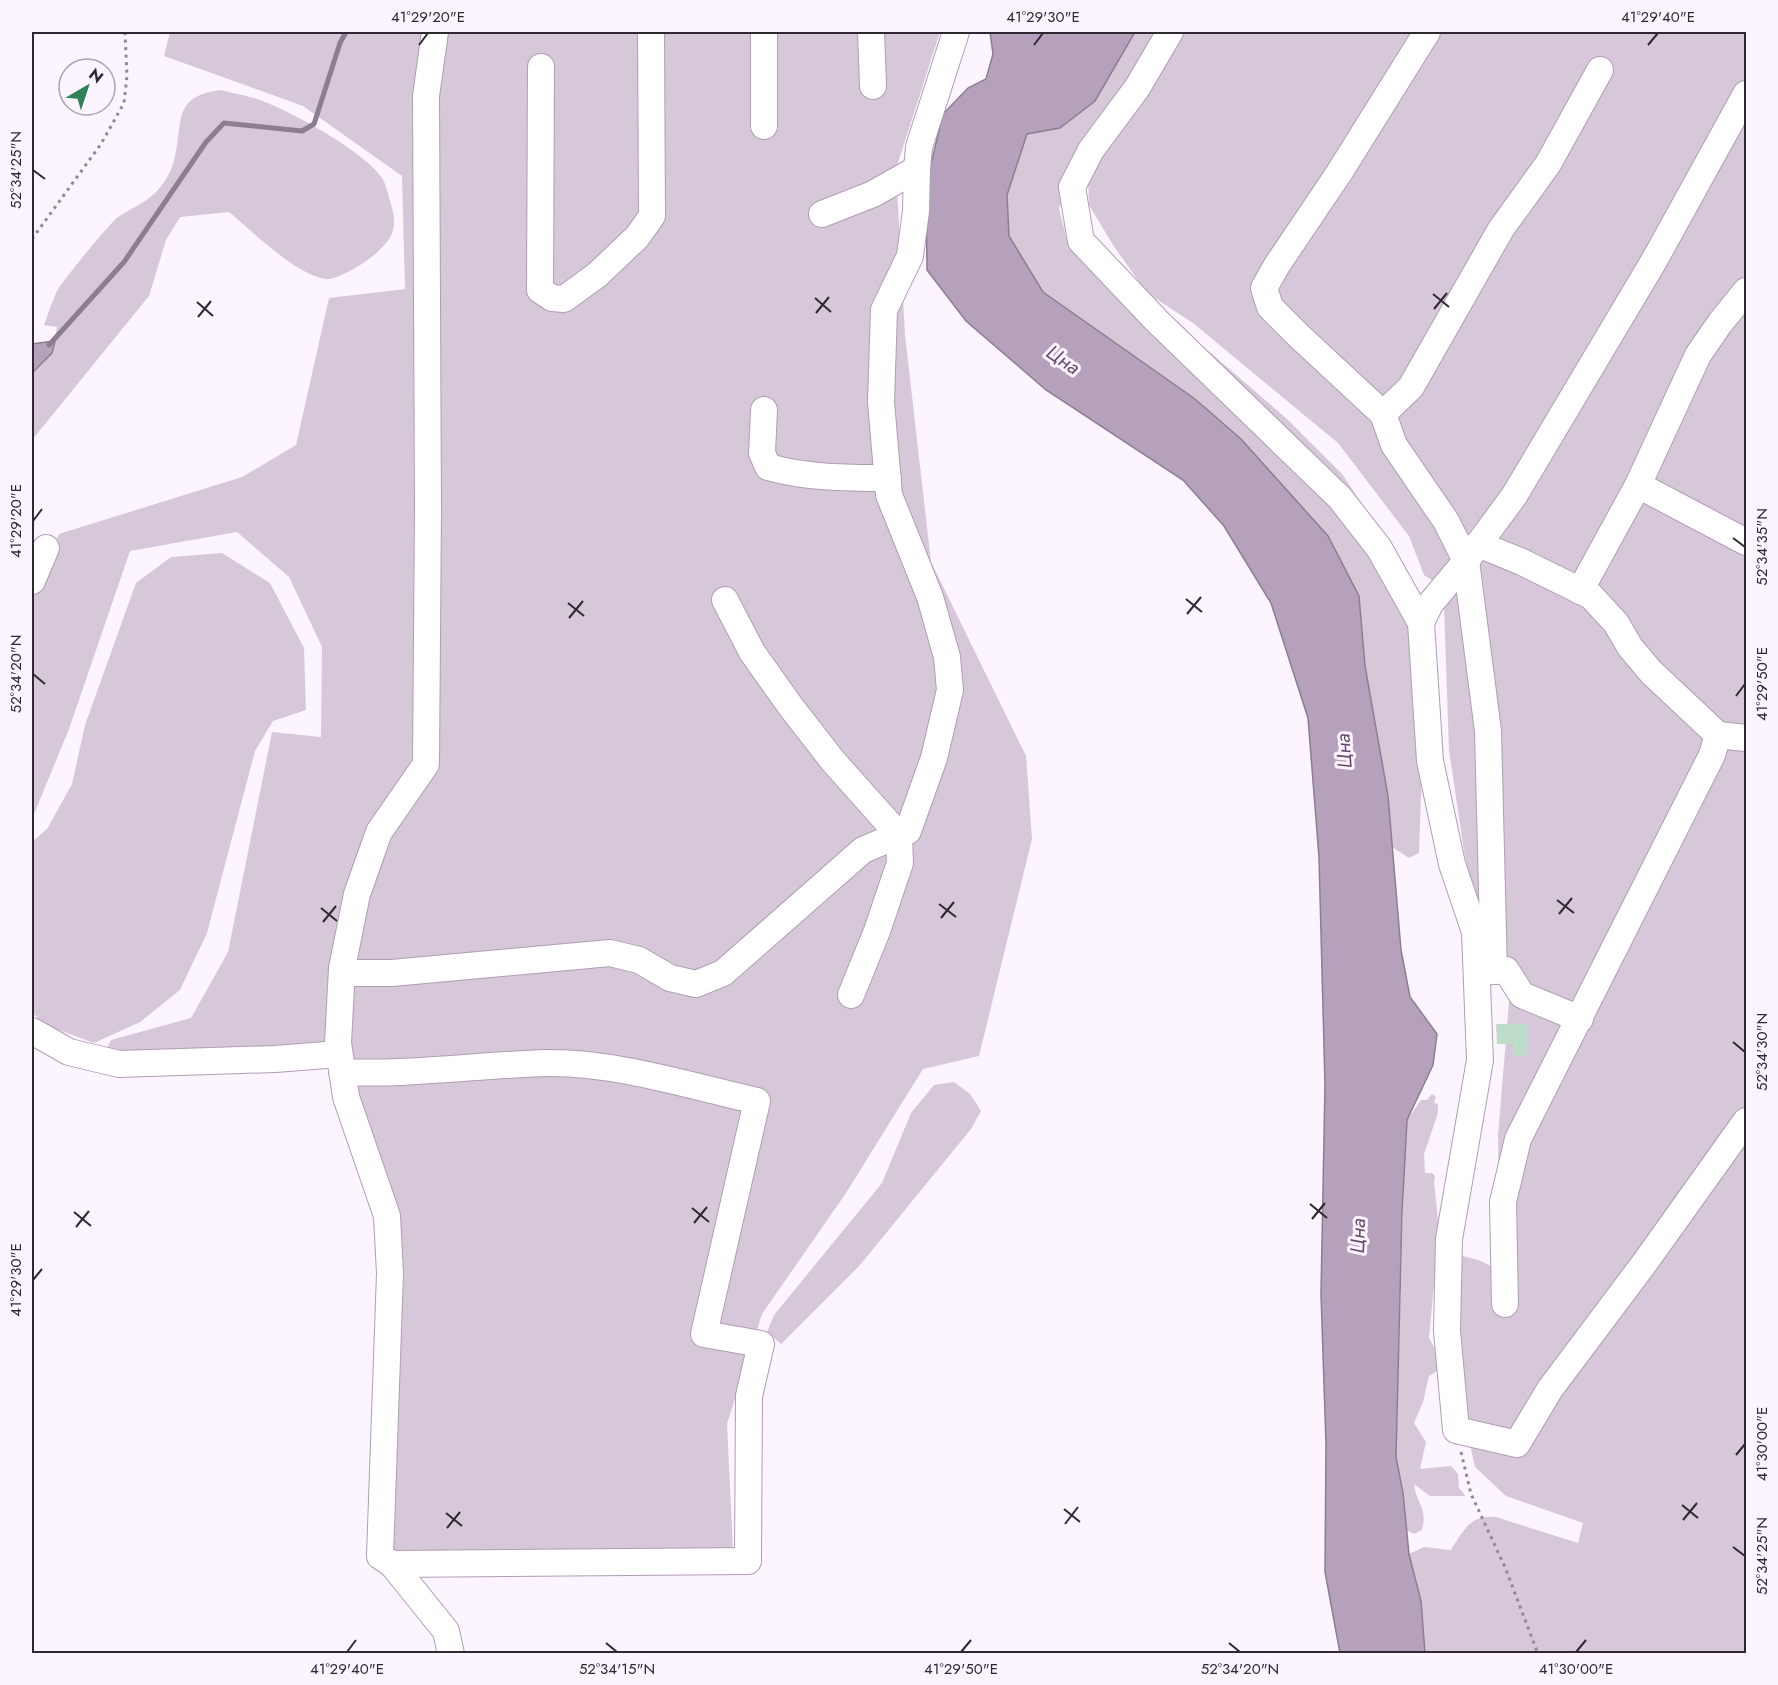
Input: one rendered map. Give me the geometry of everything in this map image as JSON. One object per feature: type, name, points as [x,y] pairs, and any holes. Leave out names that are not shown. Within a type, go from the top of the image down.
[{"type":"lane","points":[[435,32],[426,96],[428,495],[426,764],[380,832],[357,894],[342,973],[338,1043],[346,1097],[387,1216],[390,1273],[380,1556],[392,1564],[446,1631],[451,1653]]},
{"type":"lane","points":[[540,67],[540,290],[552,298],[564,299],[597,275],[637,237],[652,216],[651,32]]},
{"type":"lane","points":[[764,32],[764,126]]},
{"type":"lane","points":[[871,32],[873,86]]},
{"type":"lane","points":[[342,973],[392,974],[610,953],[639,960],[670,978],[696,984],[723,973],[863,850],[908,831],[934,758],[950,690],[947,657],[930,597],[889,495],[881,402],[884,310],[910,256],[916,211],[919,147],[956,32]]},
{"type":"lane","points":[[1170,32],[1137,88],[1091,150],[1072,187],[1081,241],[1157,321],[1340,498],[1378,548],[1421,623],[1430,761],[1452,864],[1475,932],[1485,971]]},
{"type":"lane","points":[[1427,32],[1264,288],[1270,307],[1383,414],[1394,445],[1446,521],[1472,553],[1488,731],[1485,971],[1480,1060],[1449,1239],[1447,1331],[1456,1430],[1516,1444],[1550,1389],[1646,1261],[1746,1121]]},
{"type":"lane","points":[[1383,414],[1411,387],[1501,229],[1548,164],[1600,70]]},
{"type":"lane","points":[[1421,623],[1430,604],[1472,553],[1514,496],[1643,280],[1746,94]]},
{"type":"lane","points":[[822,214],[873,194],[917,169]]},
{"type":"lane","points":[[1580,591],[1638,485],[1698,355],[1746,291]]},
{"type":"lane","points":[[764,410],[762,453],[768,467],[793,474],[888,478]]},
{"type":"lane","points":[[1638,485],[1746,542]]},
{"type":"lane","points":[[32,581],[46,548]]},
{"type":"lane","points":[[1472,553],[1522,562],[1591,596],[1616,623],[1630,647],[1652,672],[1718,735],[1746,738]]},
{"type":"lane","points":[[725,600],[752,652],[791,707],[833,761],[899,835],[900,863],[877,931],[851,995]]},
{"type":"lane","points":[[1505,1304],[1503,1202],[1518,1139],[1712,755],[1718,735]]},
{"type":"lane","points":[[1485,971],[1506,970],[1522,995],[1580,1019]]},
{"type":"lane","points":[[32,1031],[69,1052],[119,1064],[275,1059],[340,1063],[384,1074],[548,1063],[606,1067],[757,1101],[704,1334],[761,1344],[749,1396],[748,1561],[392,1564]]},
{"type":"path","points":[[32,239],[101,144],[124,102],[127,76],[125,32]]},
{"type":"path","points":[[1456,1430],[1471,1494],[1504,1567],[1537,1653]]},
{"type":"shaded area","points":[[170,32],[940,32],[896,169],[905,335],[931,562],[1026,756],[1032,839],[979,1056],[923,1069],[846,1193],[762,1314],[727,1424],[734,1571],[372,1568],[383,1236],[329,1063],[97,1068],[111,1040],[191,1018],[228,952],[272,732],[321,737],[322,647],[289,577],[237,532],[130,551],[69,729],[32,819],[32,589],[59,534],[242,477],[296,445],[329,298],[405,289],[402,176],[303,106],[164,56]]},
{"type":"shaded area","points":[[1135,32],[1167,32],[1074,168],[1059,209],[1066,236],[1106,284],[1212,354],[1286,418],[1342,474],[1388,543],[1413,647],[1423,739],[1419,853],[1409,858],[1392,847],[1388,796],[1365,666],[1359,596],[1195,399],[1043,292],[1009,236],[1007,195],[1027,134],[1060,128],[1095,101]]},
{"type":"shaded area","points":[[1180,32],[1746,32],[1746,1653],[1425,1653],[1421,1601],[1409,1554],[1424,1547],[1451,1550],[1469,1525],[1480,1518],[1496,1517],[1578,1543],[1583,1523],[1506,1496],[1475,1467],[1460,1397],[1456,1254],[1478,1260],[1500,1270],[1498,1136],[1512,966],[1486,963],[1464,851],[1449,750],[1444,605],[1450,592],[1424,575],[1409,536],[1338,443],[1193,323],[1147,293],[1113,245],[1089,205],[1088,174]]},
{"type":"shaded area","points":[[221,90],[278,107],[346,146],[374,168],[384,181],[393,212],[394,226],[390,238],[374,255],[357,267],[336,277],[325,279],[313,276],[288,261],[229,212],[180,217],[166,240],[149,296],[32,440],[32,373],[52,353],[57,327],[44,325],[57,291],[113,221],[147,200],[164,183],[174,161],[182,114],[186,106],[205,93]]},
{"type":"shaded area","points":[[222,553],[270,583],[304,648],[306,710],[273,721],[255,751],[207,933],[180,990],[140,1022],[94,1043],[43,1024],[32,1012],[32,842],[47,829],[72,784],[85,725],[136,583],[171,557]]},
{"type":"shaded area","points":[[954,1082],[970,1094],[981,1111],[971,1129],[860,1265],[781,1344],[767,1332],[774,1315],[882,1183],[911,1113],[934,1085]]},
{"type":"shaded area","points":[[1432,1094],[1436,1097],[1434,1102],[1438,1105],[1438,1113],[1424,1154],[1425,1173],[1432,1173],[1435,1176],[1439,1230],[1429,1338],[1438,1354],[1439,1370],[1429,1376],[1423,1402],[1414,1423],[1426,1442],[1420,1469],[1451,1466],[1458,1474],[1459,1488],[1465,1495],[1430,1496],[1414,1484],[1424,1516],[1422,1530],[1414,1534],[1406,1530],[1403,1493],[1396,1457],[1405,1143],[1407,1120],[1421,1100],[1427,1100]]},
{"type":"water","name":"Цна","points":[[990,32],[1135,32],[1095,101],[1060,128],[1027,134],[1007,195],[1009,236],[1043,292],[1195,399],[1241,439],[1328,536],[1359,596],[1365,666],[1388,796],[1401,950],[1410,997],[1437,1034],[1433,1065],[1407,1120],[1402,1213],[1396,1457],[1403,1493],[1409,1554],[1421,1601],[1425,1653],[1340,1653],[1325,1572],[1326,1444],[1321,1294],[1325,1085],[1319,857],[1308,718],[1271,603],[1224,526],[1183,480],[1046,390],[966,321],[927,270],[926,184],[943,114],[968,88],[986,79],[993,54]]},
{"type":"water","points":[[55,341],[52,353],[32,373],[32,344]]},
{"type":"building","points":[[1496,1024],[1527,1024],[1527,1055],[1513,1056],[1513,1044],[1497,1044]]},
{"type":"waterway","points":[[49,345],[124,262],[206,142],[224,123],[302,131],[314,124],[340,43],[346,32]]}]
